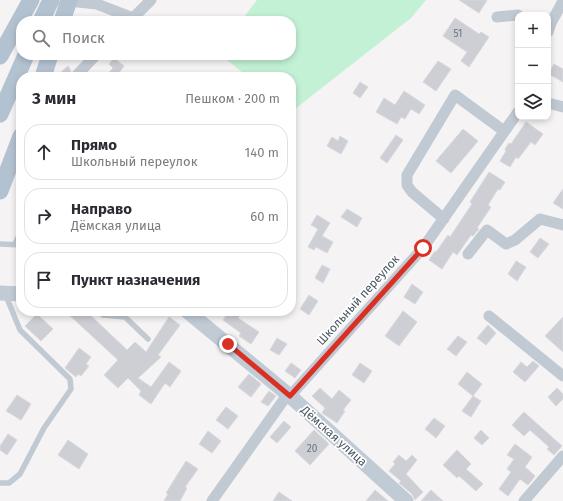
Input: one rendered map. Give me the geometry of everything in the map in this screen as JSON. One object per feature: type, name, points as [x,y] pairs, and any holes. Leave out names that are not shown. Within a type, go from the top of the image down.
[{"type":"main road","points":[[23,16],[32,0]]},
{"type":"main road","points":[[43,16],[51,0]]},
{"type":"main road","points":[[64,16],[69,1]]},
{"type":"main road","points":[[0,56],[16,28]]},
{"type":"main road","points":[[19,72],[24,60]]},
{"type":"main road","points":[[44,72],[48,60]]},
{"type":"main road","points":[[0,114],[16,78]]},
{"type":"main road","points":[[0,191],[16,154]]},
{"type":"street","points":[[136,16],[151,0]]},
{"type":"street","points":[[69,1],[97,4],[123,16]]},
{"type":"street","points":[[551,22],[563,1]]},
{"type":"street","points":[[497,17],[515,15]]},
{"type":"street","points":[[80,72],[91,60]]},
{"type":"street","points":[[444,218],[412,192],[407,185],[407,175],[455,95],[504,131]]},
{"type":"street","points":[[551,104],[563,107]]},
{"type":"street","name":"Школьный переулок","points":[[212,501],[285,398],[290,396],[423,248],[515,116]]},
{"type":"street","points":[[468,254],[487,230],[506,244],[515,240],[540,219],[563,225]]},
{"type":"street","points":[[2,293],[16,294]]},
{"type":"street","name":"Дёмская улица","points":[[193,316],[290,396],[406,501]]},
{"type":"street","points":[[489,316],[563,376]]},
{"type":"street","points":[[524,501],[563,456]]},
{"type":"lane","points":[[0,244],[16,244]]},
{"type":"lane","points":[[0,483],[9,484],[20,474],[44,428],[71,389],[70,379],[20,330],[2,293]]},
{"type":"lane","points":[[114,316],[125,317],[148,340]]},
{"type":"green space","points":[[257,0],[426,0],[411,18],[296,108],[296,72],[242,72],[227,60],[296,60],[296,16],[245,16]]},
{"type":"building","points":[[459,0],[487,0],[479,13]]},
{"type":"building","points":[[455,18],[479,34],[481,32],[489,37],[469,67],[461,61],[467,52],[443,36]]},
{"type":"building","points":[[112,60],[116,60],[124,66],[120,72],[109,72],[113,68],[109,64]]},
{"type":"building","points":[[438,61],[451,69],[436,91],[423,82]]},
{"type":"building","points":[[554,64],[563,69],[563,82],[551,75],[551,70]]},
{"type":"building","points":[[68,66],[71,71],[70,72],[61,72]]},
{"type":"building","points":[[360,82],[368,87],[360,98],[353,93]]},
{"type":"building","points":[[404,91],[425,105],[419,114],[411,109],[405,119],[401,117],[397,124],[376,112],[384,98],[395,105]]},
{"type":"building","points":[[526,122],[543,134],[535,145],[531,142],[518,159],[516,157],[510,167],[500,161],[509,143],[511,144]]},
{"type":"building","points":[[463,129],[478,141],[451,173],[436,161]]},
{"type":"building","points":[[396,135],[403,140],[387,163],[380,158]]},
{"type":"building","points":[[340,136],[348,141],[341,154],[327,146],[332,137],[338,141]]},
{"type":"building","points":[[489,172],[505,182],[500,190],[498,189],[488,205],[491,207],[477,228],[479,229],[473,236],[471,235],[457,255],[453,252],[442,269],[429,260],[448,235],[450,237],[472,204],[470,202]]},
{"type":"building","points":[[563,189],[563,209],[553,203]]},
{"type":"building","points":[[347,209],[362,218],[357,227],[341,217]]},
{"type":"building","points":[[317,215],[330,223],[322,236],[333,242],[327,253],[316,247],[314,250],[308,247],[318,229],[311,225]]},
{"type":"building","points":[[540,238],[549,244],[538,258],[530,252]]},
{"type":"building","points":[[516,261],[526,267],[517,281],[508,274]]},
{"type":"building","points":[[322,265],[330,269],[323,283],[315,278]]},
{"type":"building","points":[[412,284],[423,292],[415,304],[404,297]]},
{"type":"building","points":[[309,295],[318,301],[309,315],[300,309]]},
{"type":"building","points":[[403,311],[417,322],[399,346],[385,336]]},
{"type":"building","points":[[35,316],[39,316],[53,329],[41,341],[25,326]]},
{"type":"building","points":[[70,316],[91,316],[127,350],[135,342],[146,352],[169,317],[180,325],[158,355],[161,357],[138,378],[151,387],[169,362],[181,371],[170,387],[165,383],[151,404],[139,395],[141,391],[128,378],[118,388],[104,375],[118,360]]},
{"type":"building","points":[[226,316],[239,316],[238,318],[259,332],[251,344],[239,336],[241,333],[223,320]]},
{"type":"building","points":[[563,317],[563,352],[545,336]]},
{"type":"building","points":[[488,325],[496,333],[486,345],[477,338]]},
{"type":"building","points":[[458,336],[467,342],[456,356],[447,349]]},
{"type":"building","points":[[277,338],[287,344],[279,355],[270,350]]},
{"type":"building","points":[[79,348],[91,357],[86,364],[89,366],[81,376],[78,374],[76,377],[65,368]]},
{"type":"building","points":[[533,361],[539,366],[525,382],[513,372],[521,362],[527,367]]},
{"type":"building","points":[[291,363],[301,370],[295,378],[285,371]]},
{"type":"building","points":[[360,363],[372,371],[364,383],[352,375]]},
{"type":"building","points":[[467,372],[482,384],[473,396],[458,384]]},
{"type":"building","points":[[249,374],[261,384],[251,397],[238,387]]},
{"type":"building","points":[[320,388],[332,399],[339,390],[351,400],[343,410],[345,411],[337,423],[322,413],[325,408],[312,396]]},
{"type":"building","points":[[557,388],[563,394],[563,399],[556,406],[548,397]]},
{"type":"building","points":[[269,391],[276,396],[268,406],[261,402]]},
{"type":"building","points":[[17,395],[31,404],[21,420],[6,411]]},
{"type":"building","points":[[473,396],[481,401],[471,417],[462,411]]},
{"type":"building","points":[[226,407],[238,416],[228,429],[216,420]]},
{"type":"building","points":[[524,412],[562,446],[554,455],[547,449],[549,447],[530,430],[524,436],[512,425]]},
{"type":"building","points":[[434,418],[445,426],[436,438],[425,429]]},
{"type":"building","points":[[284,421],[291,427],[277,443],[270,437]]},
{"type":"building","points":[[314,430],[329,444],[310,465],[295,451]]},
{"type":"building","points":[[481,430],[489,438],[482,445],[474,438]]},
{"type":"building","points":[[208,431],[221,441],[212,453],[199,444]]},
{"type":"building","points":[[8,434],[17,440],[7,455],[0,450],[0,446]]},
{"type":"building","points":[[68,440],[88,454],[79,469],[58,455]]},
{"type":"building","points":[[515,444],[532,457],[525,467],[535,476],[528,485],[520,479],[508,496],[499,489],[511,472],[507,469],[514,459],[507,455]]},
{"type":"building","points":[[457,450],[471,464],[466,469],[483,484],[476,491],[459,476],[457,478],[443,465]]},
{"type":"building","points":[[399,455],[406,461],[412,455],[417,460],[406,474],[423,492],[415,500],[412,494],[399,483],[401,481],[389,471],[395,464],[393,462]]},
{"type":"building","points":[[186,461],[198,469],[185,487],[187,488],[180,501],[164,501],[168,494],[166,493]]},
{"type":"building","points":[[375,490],[388,501],[366,501]]},
{"type":"building","points":[[431,490],[443,501],[421,501]]},
{"type":"building","points":[[279,492],[292,501],[273,501]]},
{"type":"route","points":[[228,344],[290,396],[423,248]]}]
